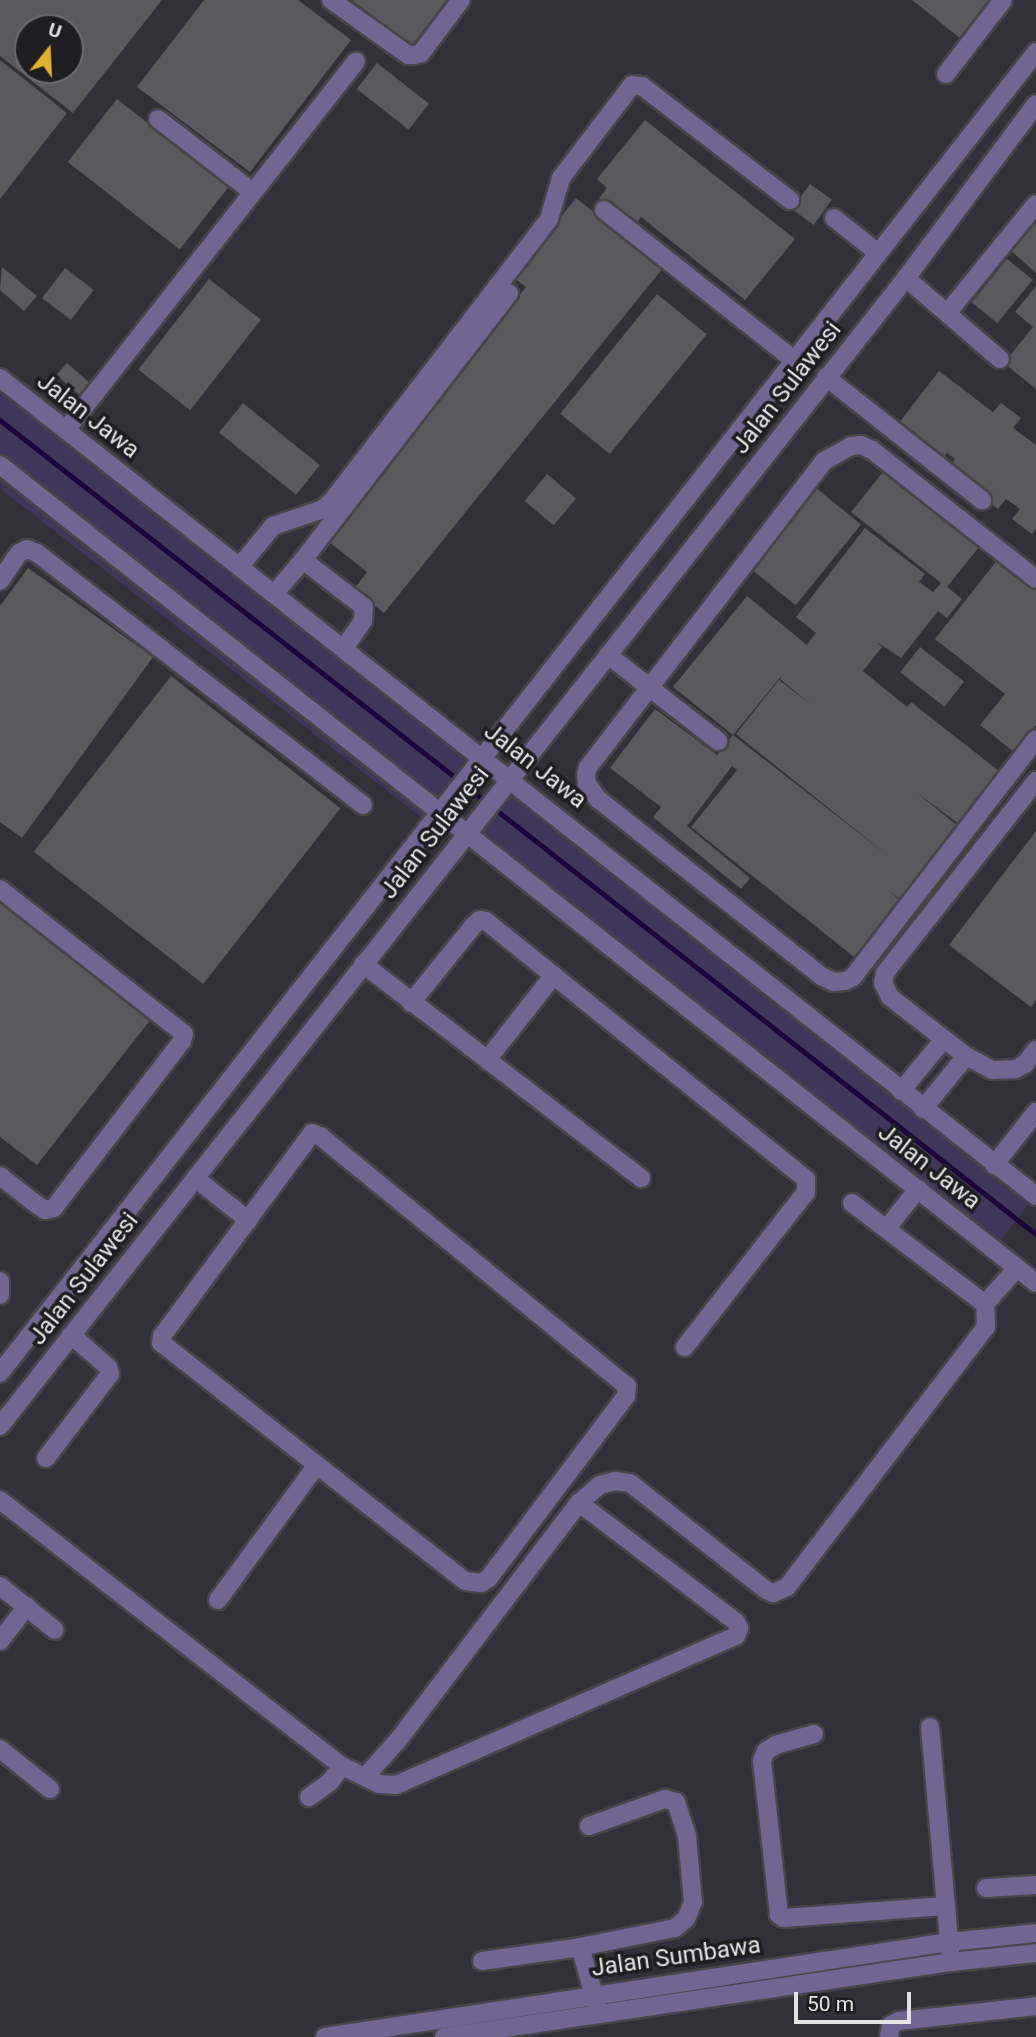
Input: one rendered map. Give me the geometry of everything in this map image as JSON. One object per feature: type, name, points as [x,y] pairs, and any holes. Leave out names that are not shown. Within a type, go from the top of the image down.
[{"type":"street","points":[[331,0],[408,55],[421,53],[461,0]]},
{"type":"street","points":[[946,74],[1003,0]]},
{"type":"street","name":"Jalan Sulawesi","points":[[0,1373],[1036,52]]},
{"type":"street","points":[[66,430],[251,191],[356,61]]},
{"type":"street","points":[[240,566],[273,526],[323,509],[332,501],[549,219],[561,178],[632,85],[642,86],[790,200]]},
{"type":"street","name":"Jalan Sulawesi","points":[[0,1426],[906,278],[1036,104]]},
{"type":"street","points":[[158,119],[251,191]]},
{"type":"street","points":[[948,312],[1036,204]]},
{"type":"street","points":[[604,210],[794,360]]},
{"type":"street","points":[[834,218],[878,253]]},
{"type":"street","points":[[906,278],[1000,359]]},
{"type":"street","points":[[275,593],[509,293]]},
{"type":"street","points":[[826,377],[982,500]]},
{"type":"street","name":"Jalan Jawa","points":[[0,378],[344,648],[478,762],[1036,1196]]},
{"type":"street","points":[[1036,579],[872,450],[861,445],[851,446],[824,461],[588,767],[587,784],[592,792],[821,976],[834,982],[853,977],[1036,739]]},
{"type":"street","name":"Jalan Jawa","points":[[0,465],[444,805],[1036,1283]]},
{"type":"street","points":[[0,580],[19,553],[27,550],[37,553],[363,805]]},
{"type":"street","points":[[303,560],[364,607],[363,621],[344,648]]},
{"type":"street","points":[[608,655],[718,741]]},
{"type":"street","points":[[1036,781],[885,973],[883,983],[890,997],[966,1056],[992,1070],[1006,1071],[1025,1064],[1036,1049]]},
{"type":"street","points":[[0,889],[184,1034],[182,1041],[54,1208],[45,1210],[0,1176]]},
{"type":"street","points":[[411,1003],[480,920],[486,920],[806,1179],[808,1185],[685,1347]]},
{"type":"street","points":[[363,964],[641,1178]]},
{"type":"street","points":[[486,1060],[554,975]]},
{"type":"street","points":[[901,1091],[944,1039]]},
{"type":"street","points":[[923,1109],[966,1056]]},
{"type":"street","points":[[994,1165],[1036,1112]]},
{"type":"street","points":[[316,1134],[626,1386],[626,1396],[489,1578],[481,1583],[465,1581],[161,1343],[162,1336],[248,1220],[309,1136],[316,1134]]},
{"type":"street","points":[[195,1178],[248,1220]]},
{"type":"street","points":[[887,1228],[918,1189]]},
{"type":"street","points":[[852,1203],[985,1304]]},
{"type":"street","points":[[365,1777],[398,1739],[579,1503],[600,1485],[615,1481],[630,1483],[766,1590],[779,1592],[787,1587],[982,1336],[986,1326],[985,1304],[1017,1268]]},
{"type":"street","points":[[0,1281],[0,1295]]},
{"type":"street","points":[[46,1458],[110,1374],[108,1367],[71,1335]]},
{"type":"street","points":[[218,1600],[316,1466]]},
{"type":"street","points":[[0,1500],[342,1766],[379,1784],[397,1785],[736,1636],[739,1628],[736,1622],[579,1503]]},
{"type":"street","points":[[0,1586],[55,1629]]},
{"type":"street","points":[[0,1641],[27,1606]]},
{"type":"street","points":[[930,1727],[951,1962]]},
{"type":"street","points":[[814,1734],[776,1745],[766,1751],[762,1761],[779,1915],[784,1918],[945,1906]]},
{"type":"street","points":[[0,1749],[50,1789]]},
{"type":"street","points":[[309,1797],[330,1782],[342,1766]]},
{"type":"street","points":[[482,1961],[580,1947],[675,1928],[686,1920],[693,1902],[687,1836],[676,1802],[665,1799],[589,1826]]},
{"type":"street","points":[[986,1888],[1036,1885]]},
{"type":"street","name":"Jalan Sumbawa","points":[[325,2037],[593,1994],[949,1942],[1036,1933]]},
{"type":"street","points":[[580,1947],[599,2012]]},
{"type":"street","name":"Jalan Sumbawa","points":[[444,2037],[951,1962],[1036,1953]]},
{"type":"street","points":[[889,2037],[891,2025],[899,2021],[1036,2006]]},
{"type":"shaded area","points":[[0,0],[1036,0],[1036,2037],[0,2037]]},
{"type":"shaded area","points":[[0,378],[483,755],[429,824],[0,488]]},
{"type":"shaded area","points":[[510,778],[1036,1189],[1036,1195],[996,1245],[468,832]]},
{"type":"building","points":[[0,0],[162,0],[73,113],[36,84],[84,84],[84,14],[14,14],[14,67],[0,56]]},
{"type":"building","points":[[204,0],[298,0],[351,40],[250,172],[137,87]]},
{"type":"building","points":[[352,0],[447,0],[411,46]]},
{"type":"building","points":[[912,0],[990,0],[960,38]]},
{"type":"building","points":[[0,60],[14,71],[14,84],[30,84],[67,113],[0,199]]},
{"type":"building","points":[[377,63],[429,104],[409,130],[357,89]]},
{"type":"building","points":[[117,99],[229,186],[180,249],[68,162]]},
{"type":"building","points":[[645,120],[795,239],[745,300],[641,217],[634,226],[599,198],[607,188],[597,179]]},
{"type":"building","points":[[810,184],[832,200],[814,225],[792,209]]},
{"type":"building","points":[[576,198],[663,268],[384,613],[354,589],[367,572],[324,538],[526,287],[513,277]]},
{"type":"building","points":[[1036,218],[1036,273],[1009,249]]},
{"type":"building","points":[[1007,259],[1033,280],[997,323],[972,303]]},
{"type":"building","points":[[2,267],[37,296],[24,311],[0,290]]},
{"type":"building","points":[[65,268],[94,290],[71,320],[42,298]]},
{"type":"building","points":[[209,279],[261,320],[190,410],[138,370]]},
{"type":"building","points":[[1036,286],[1036,389],[1004,363],[1033,327],[1015,312]]},
{"type":"building","points":[[657,294],[707,334],[610,454],[560,414]]},
{"type":"building","points":[[67,363],[90,383],[79,395],[57,375]]},
{"type":"building","points":[[939,371],[993,412],[1001,403],[1021,418],[1013,428],[1036,445],[1036,529],[1032,534],[1012,519],[1020,509],[1006,499],[998,509],[947,469],[955,459],[947,453],[939,463],[895,428]]},
{"type":"building","points":[[243,403],[320,465],[296,495],[219,433]]},
{"type":"building","points":[[883,472],[979,547],[947,587],[962,599],[947,618],[938,611],[901,658],[877,642],[882,647],[863,671],[907,707],[911,702],[1004,775],[963,827],[916,792],[964,831],[906,904],[889,891],[904,904],[858,960],[691,827],[737,770],[732,766],[687,826],[750,878],[741,889],[653,817],[661,807],[610,768],[655,709],[717,755],[733,735],[673,687],[747,596],[807,645],[816,633],[796,617],[865,528],[925,574],[919,582],[933,592],[941,583],[851,512]],"holes":[[[783,674],[780,679],[813,706],[779,680],[736,734],[891,858],[733,735]]]},
{"type":"building","points":[[547,474],[576,498],[554,525],[525,501]]},
{"type":"building","points":[[816,488],[861,525],[796,605],[751,569]]},
{"type":"building","points":[[1002,554],[1036,581],[1036,725],[1014,752],[980,725],[1005,694],[935,639]]},
{"type":"building","points":[[28,568],[153,657],[22,838],[0,822],[0,606]]},
{"type":"building","points":[[920,647],[964,681],[944,707],[900,672]]},
{"type":"building","points":[[171,676],[340,808],[203,984],[34,852]]},
{"type":"building","points":[[1036,831],[1036,1000],[1031,1007],[949,945]]},
{"type":"building","points":[[0,902],[151,1019],[37,1165],[0,1137]]},
{"type":"waterway","points":[[0,420],[460,781]]},
{"type":"waterway","points":[[467,787],[488,803]]},
{"type":"waterway","points":[[494,808],[1036,1234]]}]
